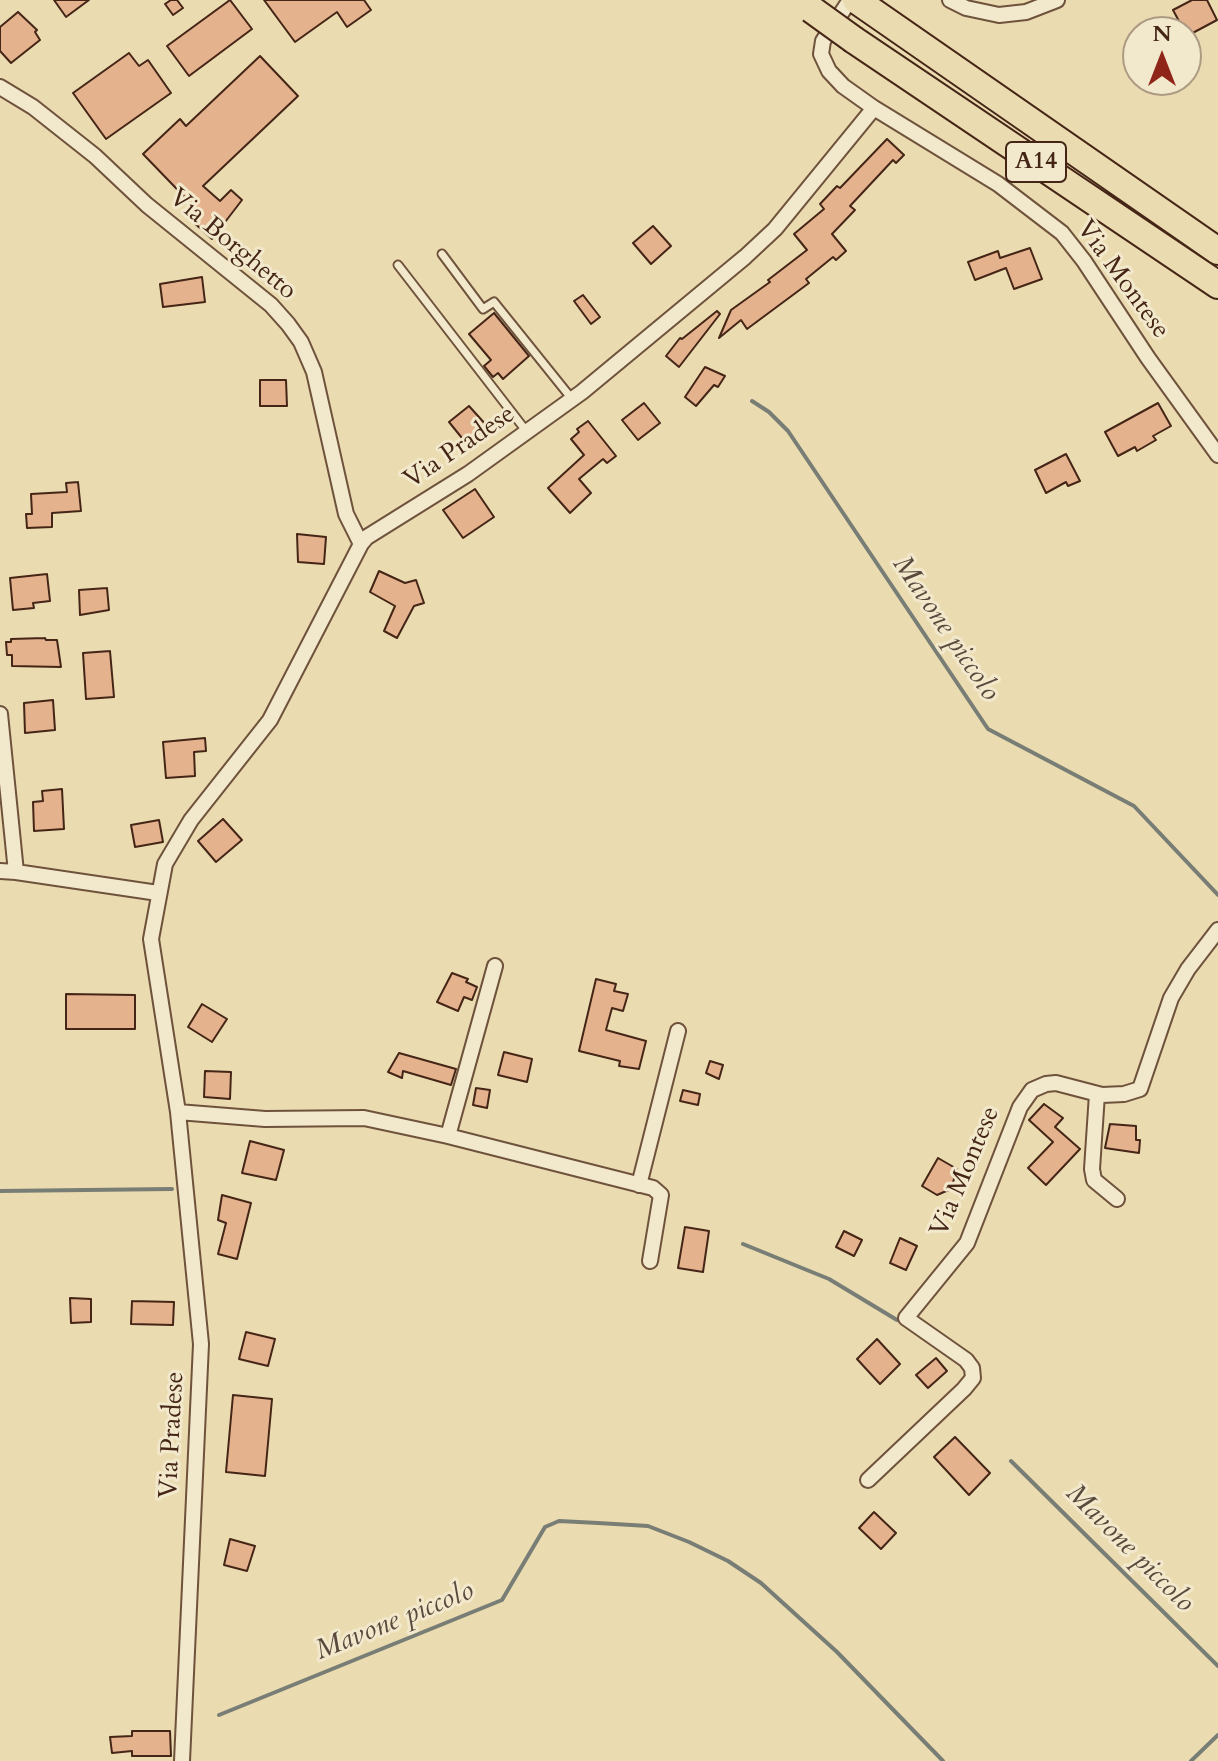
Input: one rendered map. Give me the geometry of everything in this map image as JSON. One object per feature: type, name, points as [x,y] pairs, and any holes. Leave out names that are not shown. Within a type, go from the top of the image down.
[{"type":"highway","name":"A14","points":[[857,2],[1218,251]]},
{"type":"highway","name":"A14","points":[[805,4],[1218,285]]},
{"type":"street","points":[[950,0],[966,8],[999,15],[1026,12],[1057,0]]},
{"type":"street","name":"Via Montese","points":[[857,2],[823,41],[821,54],[829,71],[843,86],[874,108],[998,184],[1062,233],[1218,455]]},
{"type":"street","name":"Via Borghetto","points":[[0,87],[33,107],[95,156],[147,205],[263,297],[288,324],[301,342],[314,372],[346,514],[361,544]]},
{"type":"street","name":"Via Pradese","points":[[182,1761],[201,1344],[178,1112],[151,939],[165,864],[177,842],[270,720],[367,537],[468,474],[572,399],[745,257],[775,229],[874,108]]},
{"type":"street","points":[[0,714],[16,872]]},
{"type":"street","points":[[0,871],[158,893]]},
{"type":"street","name":"Via Montese","points":[[868,1480],[973,1378],[972,1368],[966,1360],[906,1318],[967,1243],[1020,1107],[1032,1090],[1046,1084],[1056,1083],[1097,1094],[1124,1094],[1140,1089],[1171,998],[1188,969],[1218,930]]},
{"type":"street","points":[[448,1136],[495,966]]},
{"type":"street","points":[[639,1185],[678,1031]]},
{"type":"street","points":[[1097,1094],[1094,1180],[1117,1199]]},
{"type":"street","points":[[178,1112],[265,1119],[364,1118],[653,1188],[661,1195],[650,1261]]},
{"type":"lane","points":[[442,254],[483,309],[494,302],[572,399]]},
{"type":"lane","points":[[398,265],[527,432]]},
{"type":"building","points":[[54,0],[89,0],[66,17]]},
{"type":"building","points":[[177,0],[183,8],[173,15],[165,4]]},
{"type":"building","points":[[230,0],[252,29],[189,76],[167,46]]},
{"type":"building","points":[[264,0],[364,0],[371,10],[347,27],[337,12],[295,42]]},
{"type":"building","points":[[1192,0],[1207,0],[1217,20],[1202,28],[1202,16],[1176,16],[1173,10]]},
{"type":"building","points":[[18,12],[37,30],[35,32],[40,40],[11,63],[0,51],[0,27]]},
{"type":"building","points":[[129,53],[139,66],[148,60],[171,93],[106,139],[73,93]]},
{"type":"building","points":[[260,56],[298,96],[203,186],[220,201],[231,190],[242,200],[212,239],[191,220],[199,212],[143,154],[180,119],[186,126]]},
{"type":"building","points":[[887,139],[904,155],[896,163],[893,160],[850,206],[855,210],[832,234],[846,251],[836,260],[833,257],[806,279],[809,283],[747,329],[741,320],[719,338],[731,310],[807,250],[794,234],[824,209],[820,204],[837,186],[840,188]]},
{"type":"building","points":[[653,226],[671,246],[651,264],[633,243]]},
{"type":"building","points":[[1030,248],[1042,279],[1014,289],[1006,268],[975,280],[968,262],[998,251],[1000,258]]},
{"type":"building","points":[[202,277],[205,302],[163,307],[160,284]]},
{"type":"building","points":[[583,295],[600,317],[591,324],[574,301]]},
{"type":"building","points":[[717,311],[720,314],[679,367],[666,356],[680,338]]},
{"type":"building","points":[[494,313],[529,356],[503,379],[498,373],[493,377],[484,366],[491,360],[469,334]]},
{"type":"building","points":[[705,367],[725,376],[718,387],[714,385],[696,406],[685,397]]},
{"type":"building","points":[[260,380],[286,380],[287,406],[260,406]]},
{"type":"building","points":[[644,403],[660,423],[638,440],[622,420]]},
{"type":"building","points":[[1158,403],[1171,426],[1153,436],[1156,440],[1137,451],[1135,447],[1118,456],[1105,432]]},
{"type":"building","points":[[469,406],[487,426],[466,443],[449,422]]},
{"type":"building","points":[[588,421],[616,456],[607,463],[603,459],[579,479],[591,493],[570,513],[548,488],[584,455],[571,439],[579,432],[577,429]]},
{"type":"building","points":[[1066,454],[1080,481],[1068,486],[1066,482],[1046,493],[1035,470]]},
{"type":"building","points":[[78,482],[81,511],[52,513],[52,527],[27,528],[26,514],[32,514],[31,494],[67,492],[66,483]]},
{"type":"building","points":[[475,489],[494,517],[463,538],[443,510]]},
{"type":"building","points":[[297,534],[326,537],[324,564],[298,562]]},
{"type":"building","points":[[379,571],[405,583],[416,580],[424,603],[414,606],[397,638],[384,631],[395,606],[370,592]]},
{"type":"building","points":[[47,574],[50,601],[33,603],[34,608],[13,610],[10,578]]},
{"type":"building","points":[[107,588],[109,610],[80,615],[79,590]]},
{"type":"building","points":[[11,639],[57,640],[61,667],[12,666],[12,655],[7,655],[6,642],[11,642]]},
{"type":"building","points":[[110,651],[114,697],[86,699],[83,653]]},
{"type":"building","points":[[53,700],[55,730],[25,733],[24,703]]},
{"type":"building","points":[[205,738],[206,751],[194,752],[195,776],[166,778],[163,742]]},
{"type":"building","points":[[62,789],[64,829],[34,831],[33,802],[43,801],[42,791]]},
{"type":"building","points":[[223,819],[242,840],[216,862],[198,841]]},
{"type":"building","points":[[159,820],[163,842],[135,847],[131,825]]},
{"type":"building","points":[[452,973],[468,979],[466,982],[477,987],[472,1000],[464,997],[458,1011],[437,1002]]},
{"type":"building","points":[[596,979],[616,984],[614,991],[628,994],[623,1011],[612,1008],[606,1030],[646,1041],[639,1069],[619,1066],[620,1061],[579,1051]]},
{"type":"building","points":[[66,994],[135,995],[135,1029],[66,1029]]},
{"type":"building","points":[[202,1004],[227,1019],[212,1042],[188,1027]]},
{"type":"building","points":[[504,1052],[532,1059],[527,1082],[498,1075]]},
{"type":"building","points":[[399,1053],[456,1069],[451,1085],[403,1071],[402,1078],[388,1072]]},
{"type":"building","points":[[710,1061],[723,1065],[719,1079],[706,1073]]},
{"type":"building","points":[[205,1071],[231,1072],[230,1099],[204,1097]]},
{"type":"building","points":[[476,1088],[490,1090],[487,1108],[473,1105]]},
{"type":"building","points":[[683,1090],[700,1094],[698,1105],[680,1101]]},
{"type":"building","points":[[1044,1104],[1063,1118],[1055,1127],[1080,1149],[1046,1185],[1028,1168],[1053,1142],[1029,1120]]},
{"type":"building","points":[[1110,1124],[1136,1126],[1136,1140],[1140,1140],[1139,1153],[1105,1148]]},
{"type":"building","points":[[250,1141],[284,1150],[276,1180],[242,1173]]},
{"type":"building","points":[[938,1158],[957,1169],[951,1189],[937,1195],[922,1186]]},
{"type":"building","points":[[222,1195],[251,1203],[237,1259],[218,1254],[226,1223],[218,1220]]},
{"type":"building","points":[[685,1227],[709,1231],[703,1272],[678,1268]]},
{"type":"building","points":[[844,1231],[862,1240],[854,1256],[836,1247]]},
{"type":"building","points":[[900,1238],[917,1246],[906,1270],[890,1263]]},
{"type":"building","points":[[70,1298],[91,1299],[91,1322],[71,1323]]},
{"type":"building","points":[[132,1301],[174,1302],[173,1325],[131,1324]]},
{"type":"building","points":[[246,1332],[275,1339],[268,1366],[239,1359]]},
{"type":"building","points":[[877,1339],[900,1364],[880,1384],[857,1359]]},
{"type":"building","points":[[936,1358],[947,1371],[928,1388],[916,1375]]},
{"type":"building","points":[[233,1395],[272,1399],[265,1476],[226,1472]]},
{"type":"building","points":[[955,1437],[990,1473],[969,1495],[934,1457]]},
{"type":"building","points":[[874,1512],[896,1533],[881,1549],[859,1528]]},
{"type":"building","points":[[230,1539],[255,1546],[247,1571],[224,1565]]},
{"type":"building","points":[[132,1731],[170,1731],[171,1756],[132,1756],[132,1751],[112,1753],[110,1737],[132,1736]]},
{"type":"waterway","name":"Mavone piccolo","points":[[752,401],[769,412],[788,431],[988,729],[1134,806],[1218,895]]},
{"type":"waterway","name":"Mavone piccolo","points":[[0,1191],[172,1189]]},
{"type":"waterway","name":"Mavone piccolo","points":[[743,1244],[829,1279],[897,1320]]},
{"type":"waterway","name":"Mavone piccolo","points":[[1011,1461],[1218,1666]]},
{"type":"waterway","name":"Mavone piccolo","points":[[219,1715],[502,1600],[545,1527],[559,1521],[648,1526],[728,1561],[761,1583],[837,1652],[943,1761]]},
{"type":"waterway","name":"Mavone piccolo","points":[[1191,1761],[1218,1735]]}]
